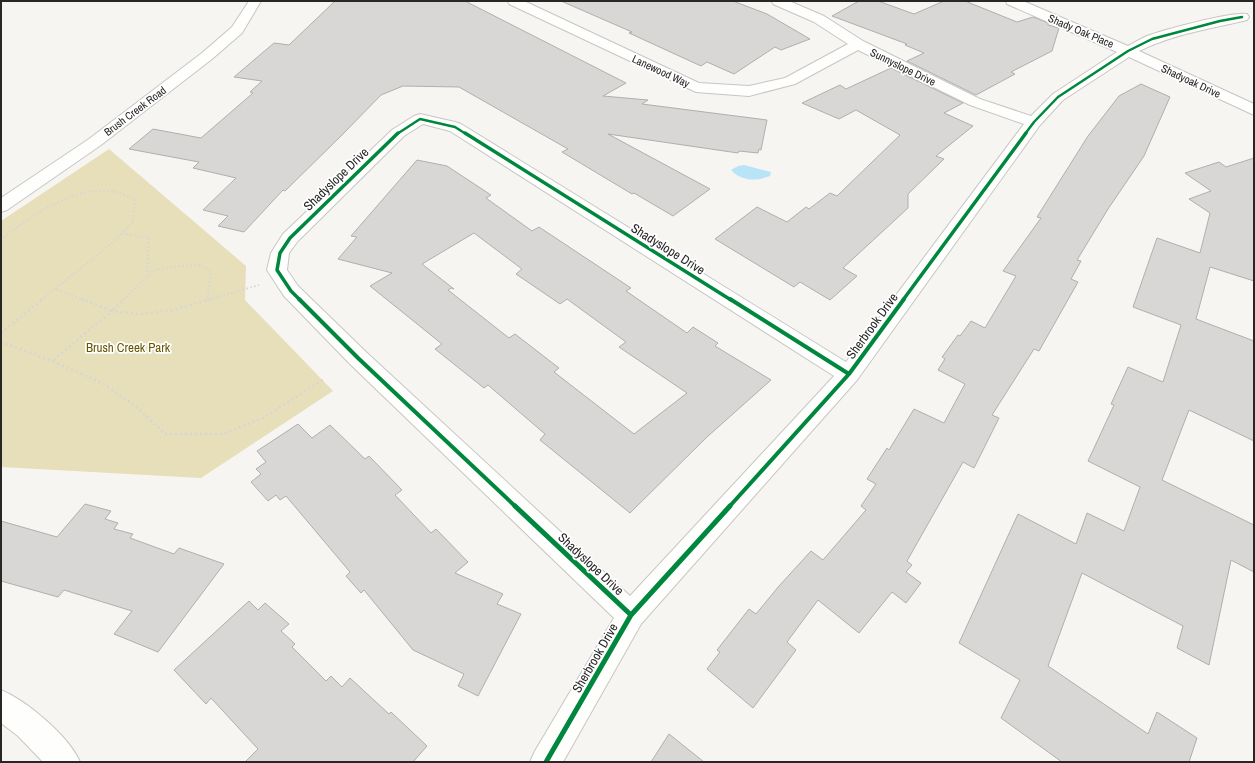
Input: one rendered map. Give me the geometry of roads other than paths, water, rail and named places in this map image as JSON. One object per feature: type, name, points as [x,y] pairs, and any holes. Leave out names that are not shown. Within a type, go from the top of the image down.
[{"type":"street","name":"Brush Creek Road","points":[[1,206],[95,142],[207,56],[237,30],[255,1]]},
{"type":"street","name":"Lanewood Way","points":[[514,1],[696,87],[749,91],[790,81],[858,44]]},
{"type":"street","name":"Sunnyslope Drive","points":[[778,1],[819,19],[858,44],[975,102],[1034,122]]},
{"type":"street","name":"Shady Oak Place","points":[[1012,1],[1128,51]]},
{"type":"street","name":"Sherbrook Drive","points":[[546,762],[631,615],[849,374],[1034,122],[1058,97],[1128,51],[1152,39],[1220,21],[1242,17]]},
{"type":"street","name":"Shadyoak Drive","points":[[1128,51],[1254,110]]},
{"type":"street","name":"Shadyslope Drive","points":[[631,615],[358,358],[291,291],[277,270],[280,253],[290,238],[398,133],[420,119],[455,127],[849,374]]},
{"type":"street","points":[[1,705],[29,725],[64,762]]},
{"type":"water","points":[[744,165],[771,172],[770,176],[760,179],[750,179],[740,177],[731,170],[738,166]]},
{"type":"park label","name":"Brush Creek Park","points":[[128,347]]}]
